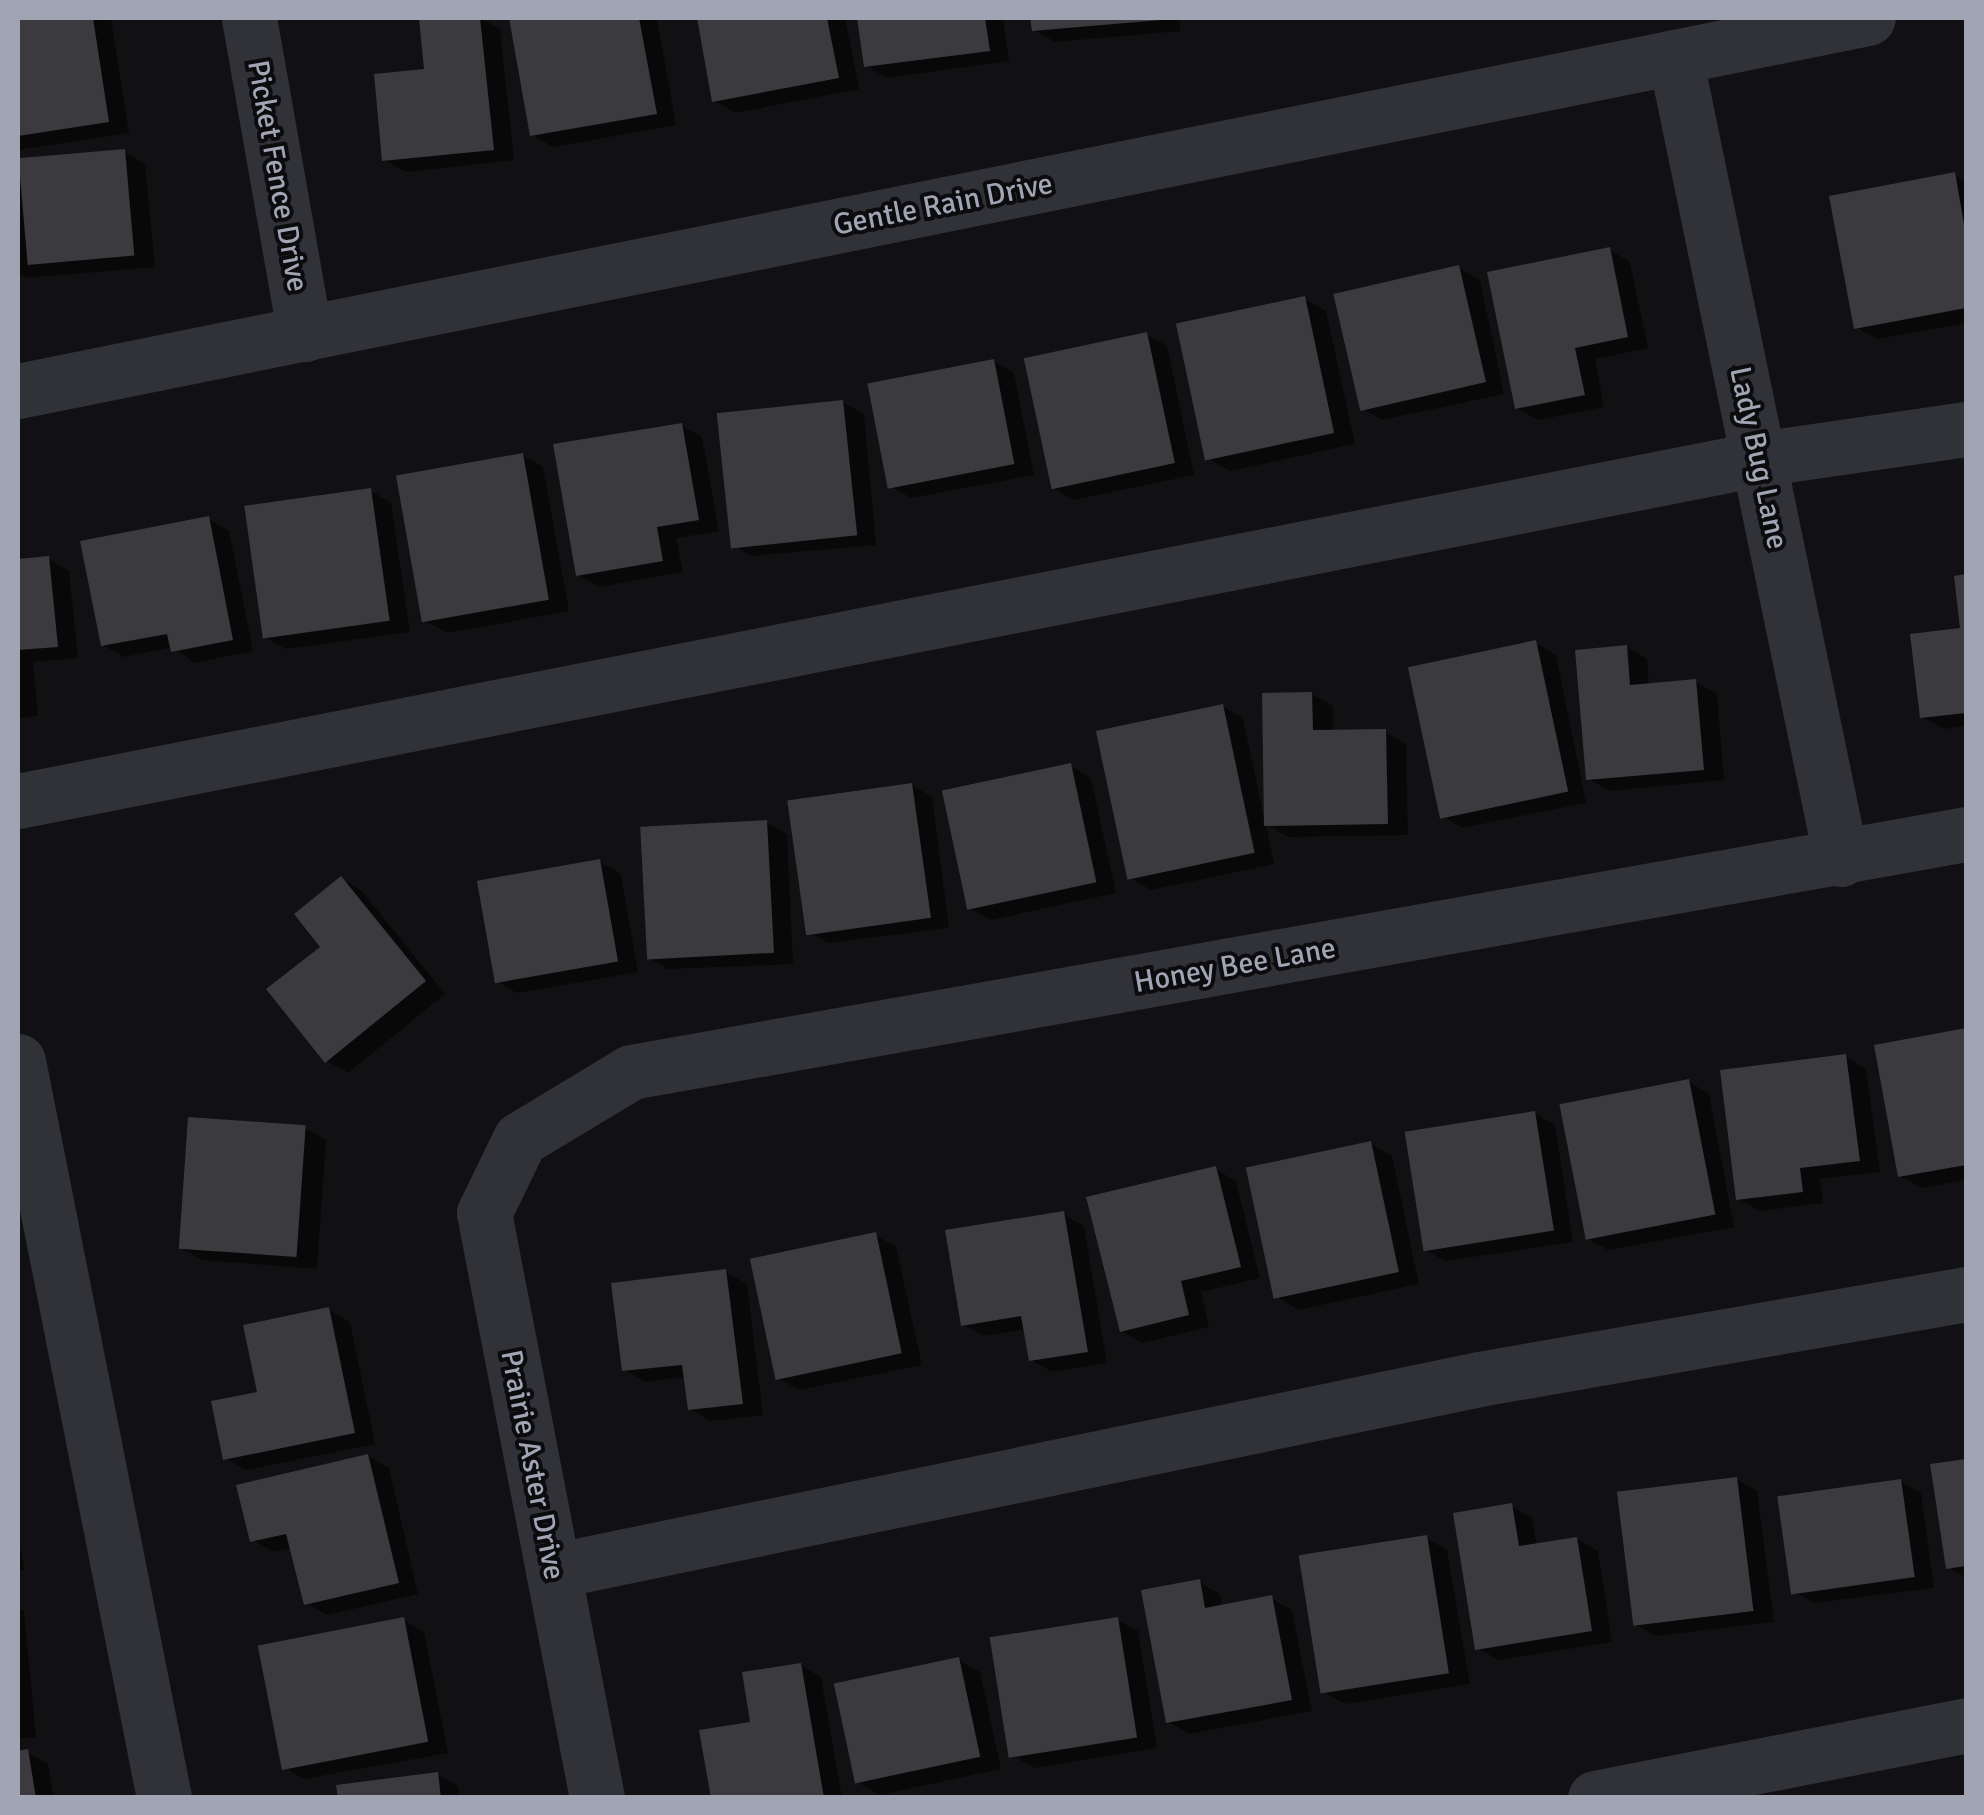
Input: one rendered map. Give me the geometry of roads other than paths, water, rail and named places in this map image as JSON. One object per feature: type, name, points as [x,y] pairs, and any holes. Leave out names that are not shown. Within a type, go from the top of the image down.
[{"type":"street","name":"Picket Fence Drive","points":[[249,18],[305,334]]},
{"type":"street","name":"Gentle Rain Drive","points":[[18,391],[1868,18]]},
{"type":"street","name":"Lady Bug Lane","points":[[1674,57],[1841,858]]},
{"type":"street","points":[[18,801],[1758,459],[1966,429]]},
{"type":"street","name":"Honey Bee Lane","points":[[520,1139],[631,1072],[1966,834]]},
{"type":"street","points":[[18,1061],[164,1798]]},
{"type":"street","name":"Prairie Aster Drive","points":[[520,1139],[484,1214],[596,1798]]},
{"type":"street","points":[[553,1571],[1478,1379],[1966,1294]]},
{"type":"street","points":[[1596,1798],[1966,1725]]}]
